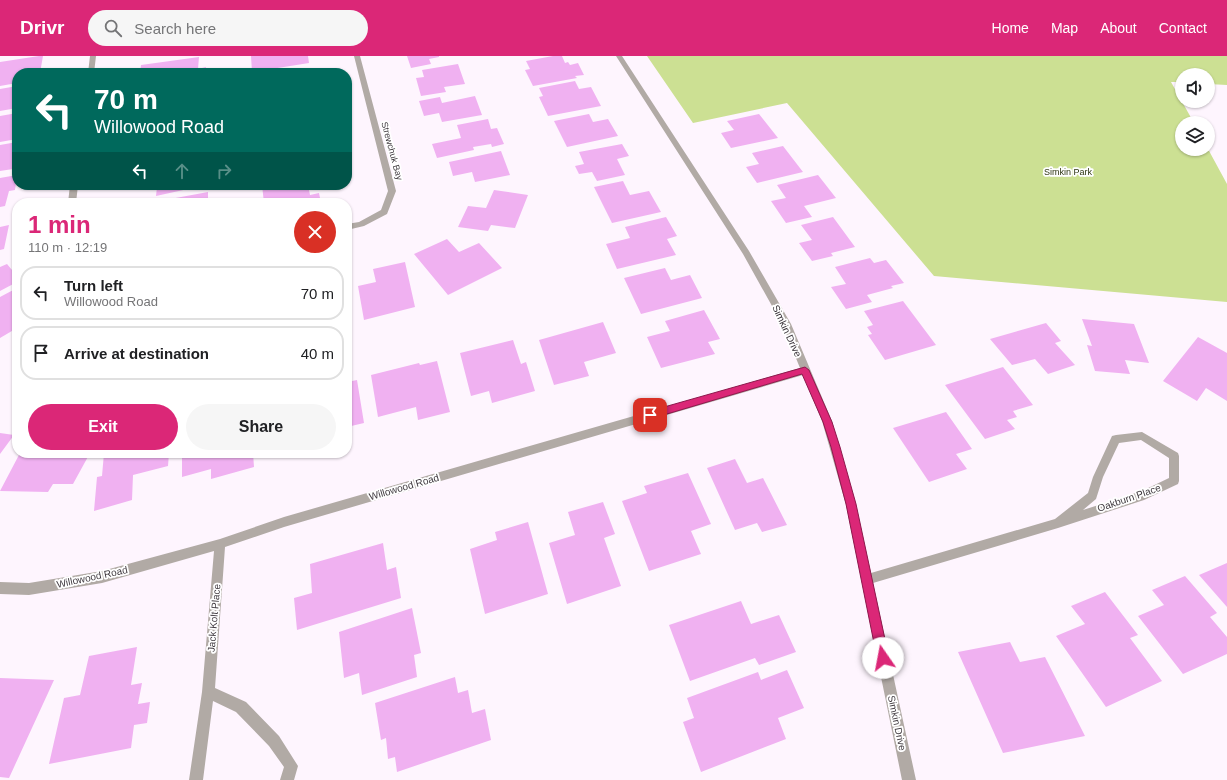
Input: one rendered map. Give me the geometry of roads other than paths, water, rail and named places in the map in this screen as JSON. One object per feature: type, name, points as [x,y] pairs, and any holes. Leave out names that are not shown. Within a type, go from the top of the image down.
[{"type":"street","points":[[91,68],[93,56]]},
{"type":"street","name":"Strewchuk Bay","points":[[352,226],[361,224],[384,212],[392,191],[357,56]]},
{"type":"street","name":"Simkin Drive","points":[[620,56],[746,253],[786,324],[827,422],[836,447],[851,504],[909,780]]},
{"type":"street","name":"Willowood Road","points":[[0,588],[29,589],[102,576],[220,544],[284,522],[805,370]]},
{"type":"street","name":"Oakburn Place","points":[[866,580],[1058,523],[1144,495],[1174,481],[1174,456],[1142,436],[1116,439],[1098,477],[1092,496],[1058,523]]},
{"type":"street","name":"Jack Kolt Place","points":[[196,780],[208,692],[220,544]]},
{"type":"street","points":[[208,692],[241,707],[274,741],[290,766],[287,780]]},
{"type":"park label","name":"Simkin Park","points":[[1068,172]]}]
